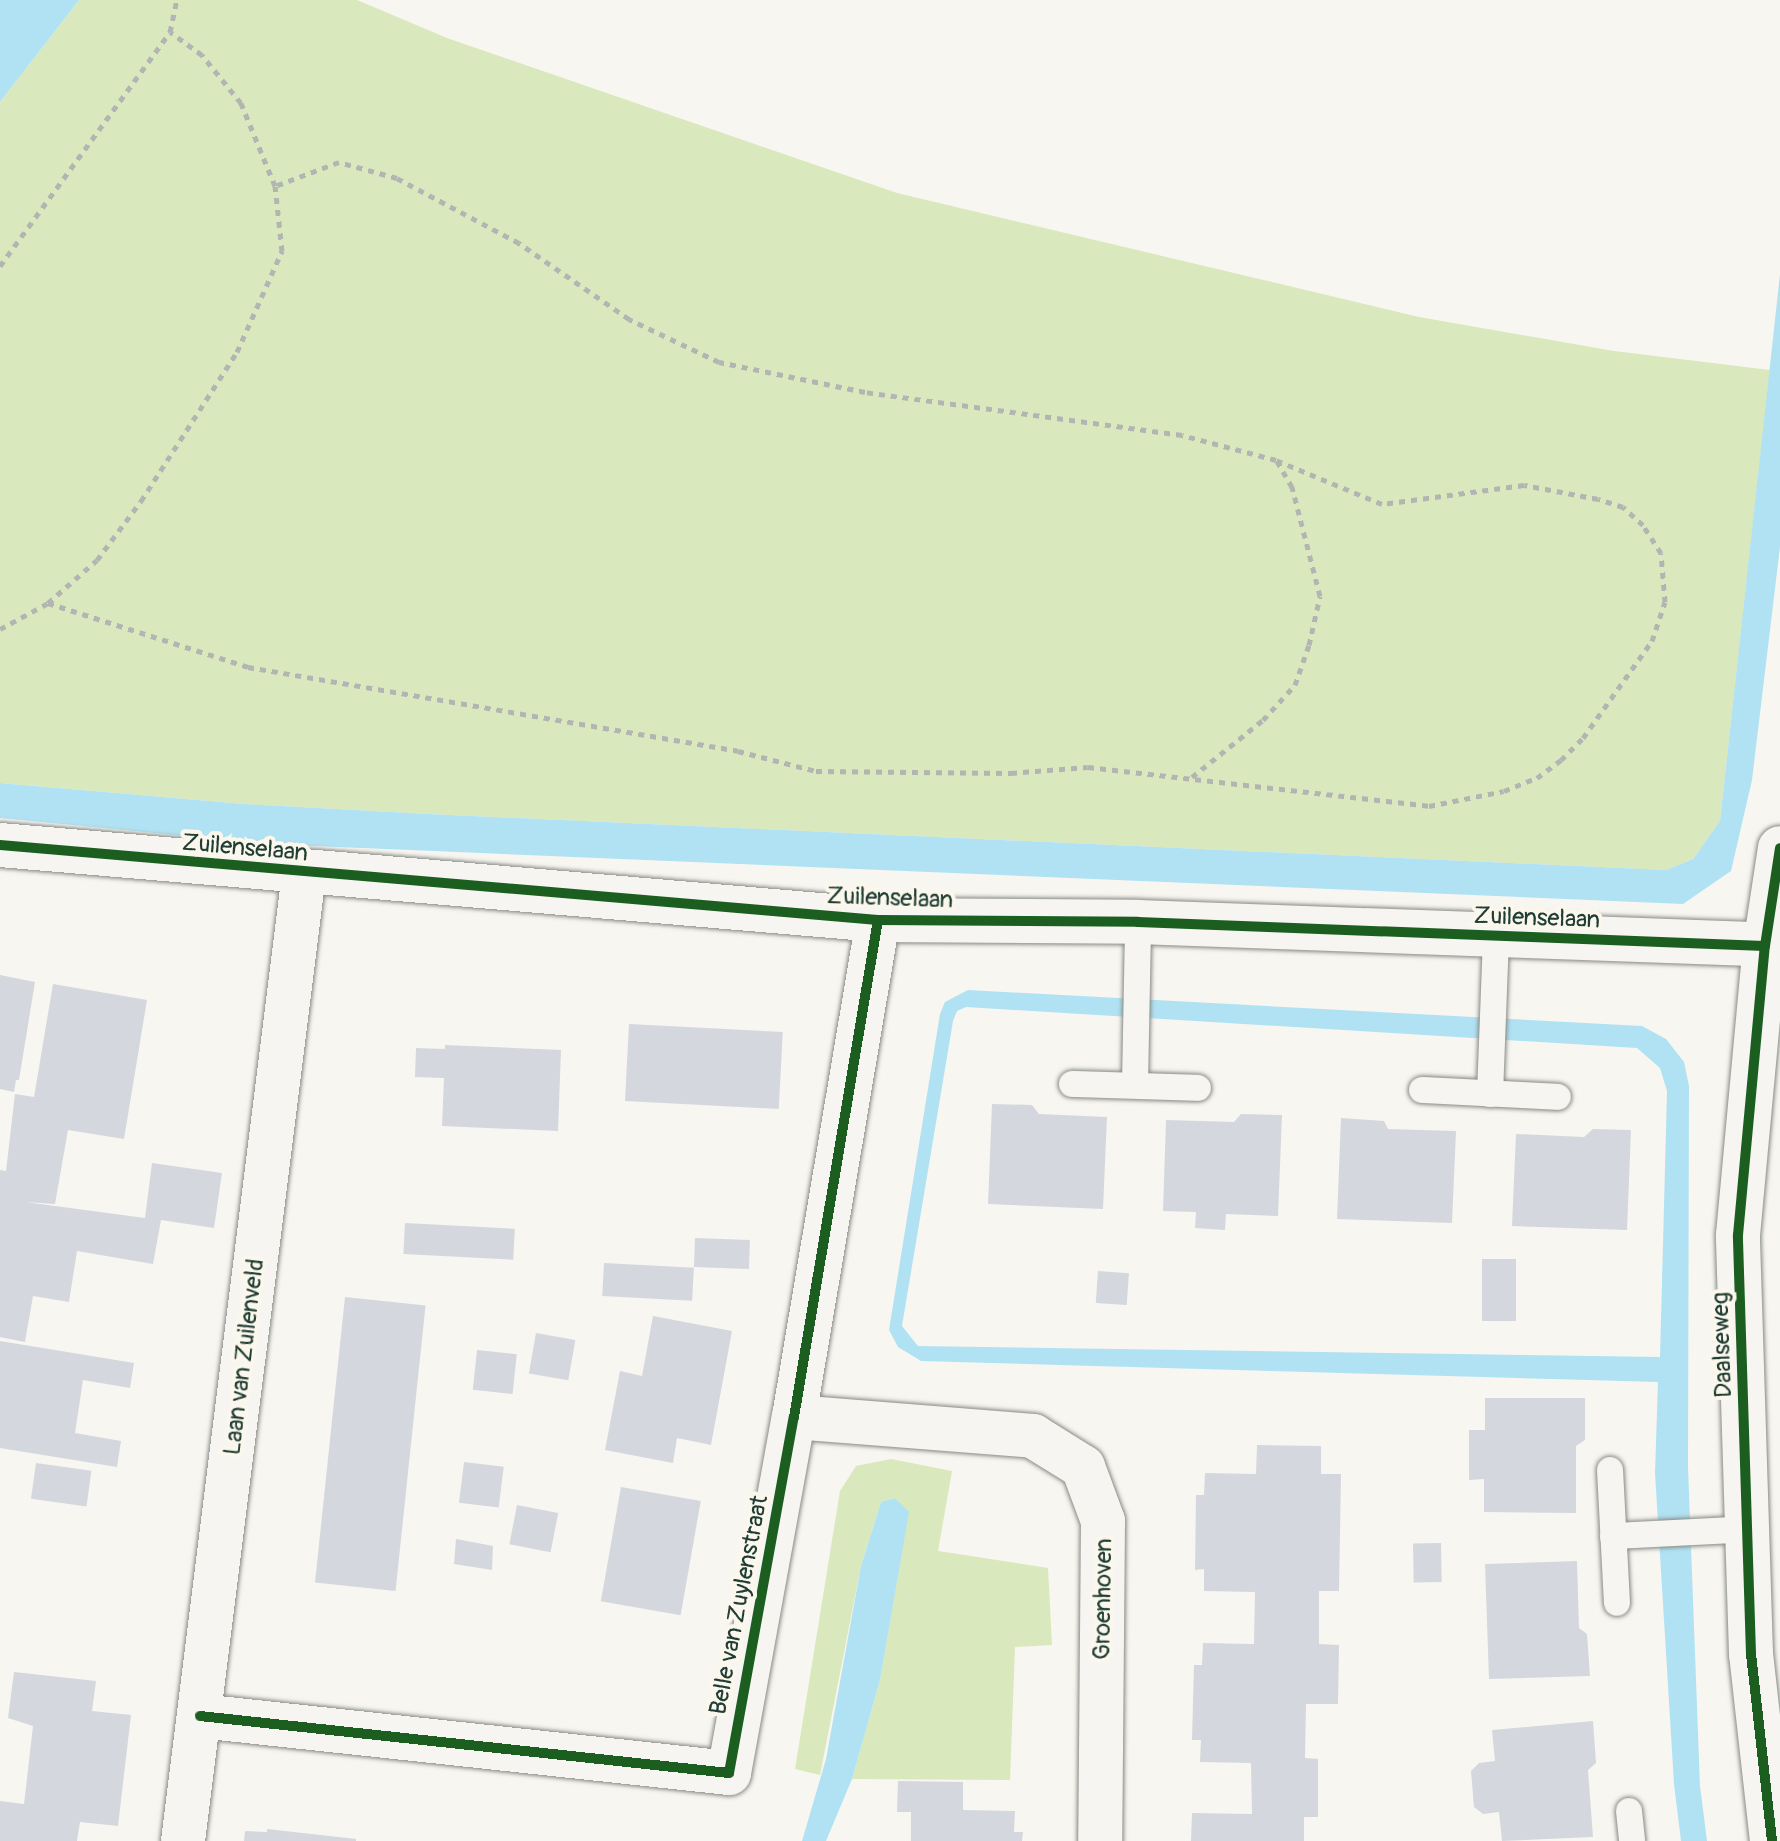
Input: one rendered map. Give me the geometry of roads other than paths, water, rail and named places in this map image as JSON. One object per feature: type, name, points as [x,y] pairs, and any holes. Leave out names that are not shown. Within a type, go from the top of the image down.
[{"type":"street","name":"Zuilenselaan","points":[[0,845],[878,920],[1138,922],[1772,945]]},
{"type":"street","name":"Daalseweg","points":[[1772,1841],[1751,1654],[1750,1529],[1738,1235],[1772,945],[1780,848]]},
{"type":"street","name":"Laan van Zuilenveld","points":[[183,1841],[304,873]]},
{"type":"street","name":"Belle van Zuylenstraat","points":[[200,1716],[729,1773],[794,1417],[878,920]]},
{"type":"street","name":"Groenhoven","points":[[794,1417],[1033,1436],[1083,1467],[1103,1521],[1100,1841]]},
{"type":"lane","points":[[1135,1085],[1138,922]]},
{"type":"lane","points":[[1490,1094],[1496,937]]},
{"type":"lane","points":[[1072,1084],[1198,1088]]},
{"type":"lane","points":[[1422,1090],[1558,1097]]},
{"type":"lane","points":[[1610,1470],[1617,1603]]},
{"type":"lane","points":[[1613,1536],[1750,1529]]},
{"type":"lane","points":[[1629,1811],[1632,1841]]},
{"type":"water","points":[[0,0],[79,0],[0,102]]},
{"type":"water","points":[[1780,274],[1780,547],[1752,780],[1731,871],[1683,904],[268,844],[0,818],[0,783],[244,804],[429,814],[1666,870],[1693,859],[1720,821]]},
{"type":"water","points":[[968,990],[1642,1026],[1666,1039],[1684,1062],[1689,1086],[1688,1467],[1700,1786],[1707,1841],[1681,1841],[1674,1784],[1655,1473],[1658,1382],[921,1361],[898,1347],[889,1330],[940,1014],[945,1002]],"holes":[[[966,1007],[1637,1048],[1660,1068],[1667,1091],[1660,1357],[918,1346],[902,1326],[953,1021],[957,1011]]]},
{"type":"water","points":[[895,1498],[909,1512],[880,1680],[852,1779],[826,1841],[802,1841],[826,1759],[861,1566],[881,1502]]}]
